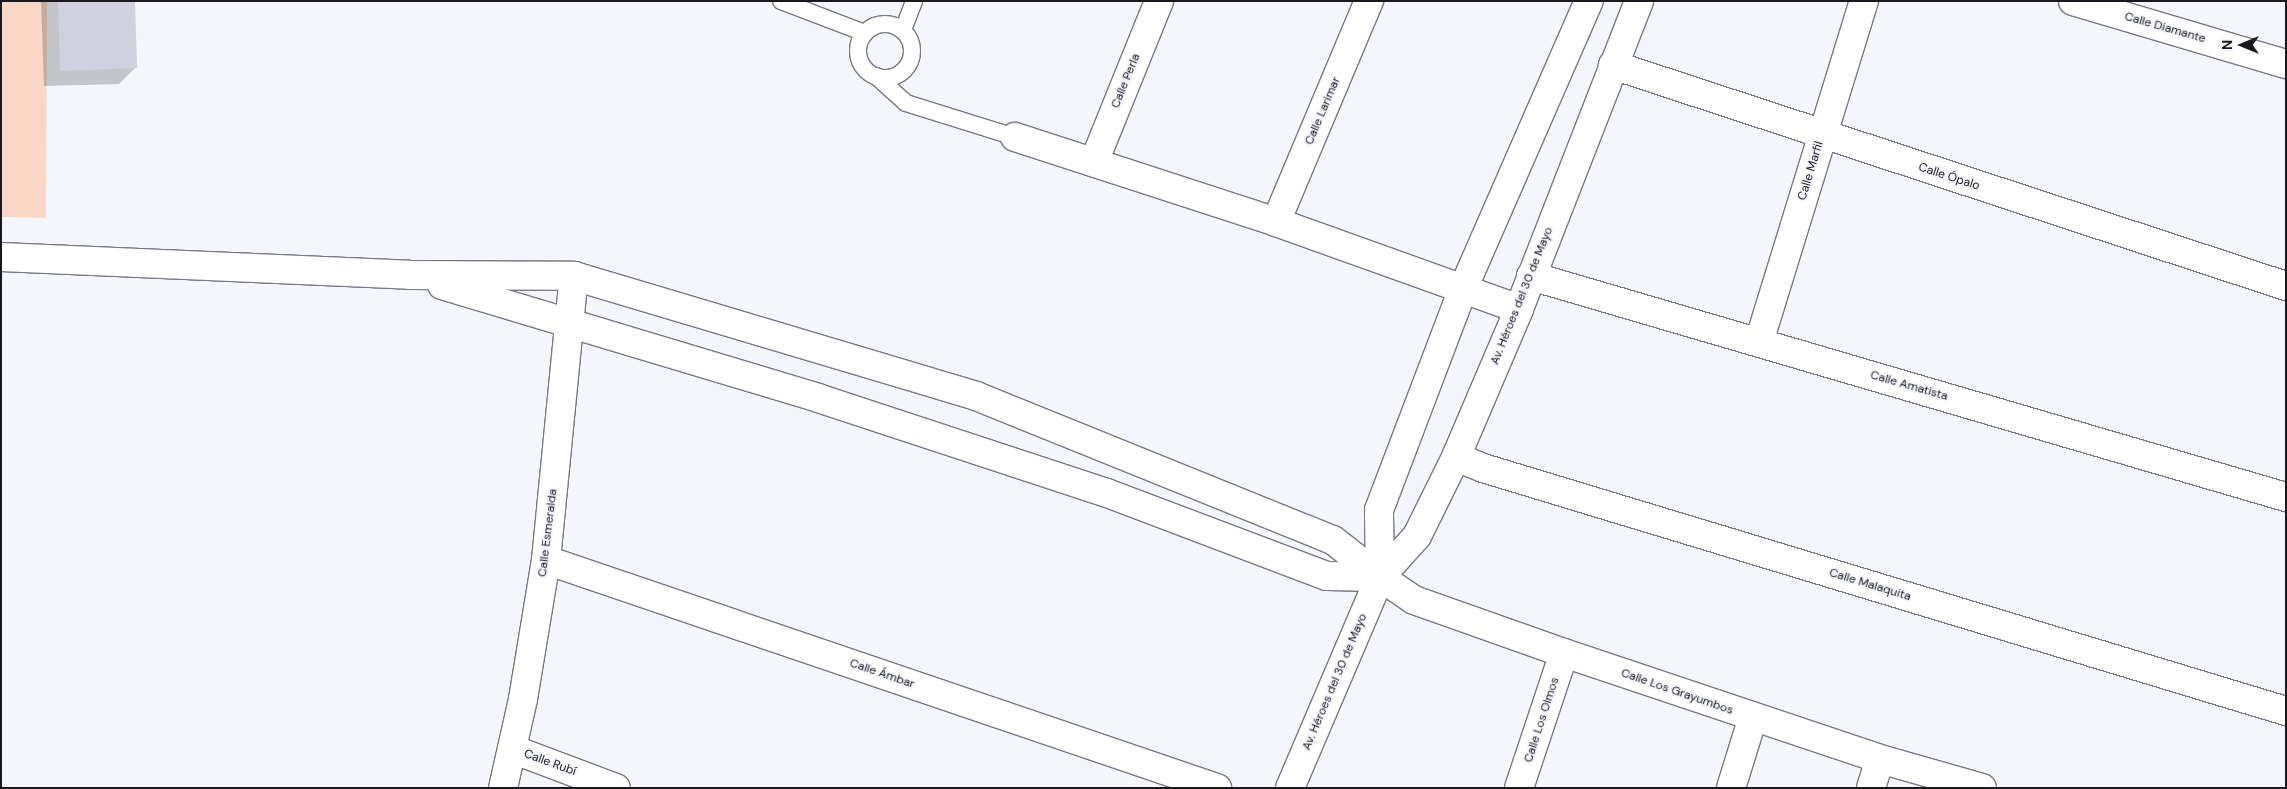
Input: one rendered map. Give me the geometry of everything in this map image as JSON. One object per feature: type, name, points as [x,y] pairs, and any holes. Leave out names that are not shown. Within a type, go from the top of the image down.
[{"type":"street","name":"Calle Perla","points":[[1094,162],[1159,1]]},
{"type":"street","name":"Calle Larimar","points":[[1276,222],[1369,1]]},
{"type":"street","name":"Av. Héroes del 30 de Mayo","points":[[1380,577],[1379,510],[1463,289],[1589,1]]},
{"type":"street","name":"Av. Héroes del 30 de Mayo","points":[[1290,788],[1380,577],[1417,536],[1456,457],[1519,308],[1639,1]]},
{"type":"street","name":"Calle Marfil","points":[[1759,342],[1864,1]]},
{"type":"street","name":"Calle Diamante","points":[[2073,1],[2286,64]]},
{"type":"street","name":"Calle Ópalo","points":[[1613,65],[1821,136],[2286,286]]},
{"type":"street","points":[[1015,137],[1276,222],[1519,308]]},
{"type":"street","points":[[1,257],[410,275],[572,322],[1098,490],[1327,576],[1380,577]]},
{"type":"street","name":"Calle Los Grayumbos","points":[[410,275],[574,276],[976,396],[1333,540],[1380,577],[1414,600],[1752,717],[1880,759],[1982,788]]},
{"type":"street","name":"Calle Esmeralda","points":[[503,788],[512,749],[546,560],[572,322],[574,276]]},
{"type":"street","name":"Calle Amatista","points":[[1531,276],[2286,497]]},
{"type":"street","name":"Calle Malaquita","points":[[1456,457],[1482,468],[2286,711]]},
{"type":"street","name":"Calle Ámbar","points":[[546,560],[1217,788]]},
{"type":"street","name":"Calle Los Olmos","points":[[1519,788],[1564,653]]},
{"type":"street","points":[[1731,788],[1752,717]]},
{"type":"street","name":"Calle Rubí","points":[[512,749],[616,788]]},
{"type":"street","points":[[1871,788],[1880,759]]},
{"type":"lane","points":[[781,1],[865,33]]},
{"type":"lane","points":[[903,30],[914,1]]},
{"type":"lane","points":[[876,76],[897,75],[910,59],[912,49],[903,30],[883,23],[865,33],[858,52],[860,62],[906,103],[1015,137]]},
{"type":"shaded area","points":[[1,1],[47,1],[46,218],[1,217]]},
{"type":"building","points":[[58,1],[135,1],[137,68],[60,71]]}]
